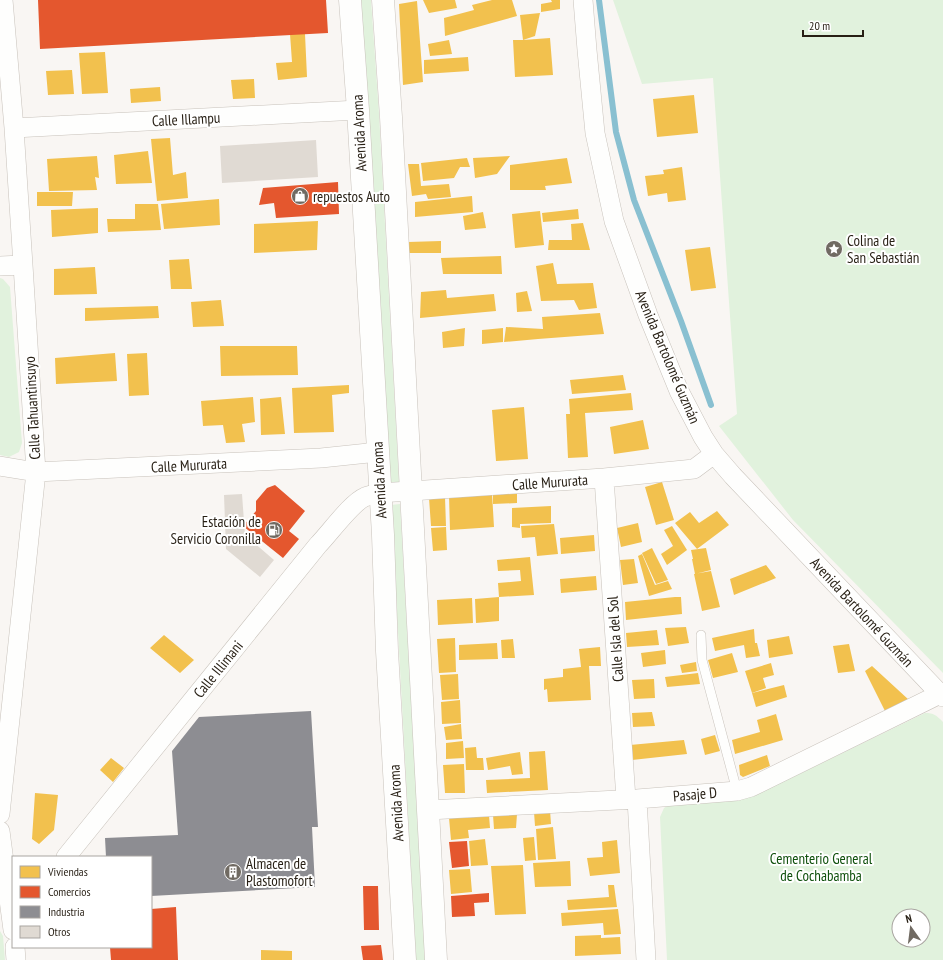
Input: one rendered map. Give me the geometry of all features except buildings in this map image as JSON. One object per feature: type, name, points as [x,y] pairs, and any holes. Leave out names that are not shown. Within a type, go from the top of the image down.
[{"type":"main road","name":"Avenida Aroma","points":[[350,0],[358,110],[383,535],[387,651],[405,960]]},
{"type":"main road","name":"Avenida Aroma","points":[[383,0],[392,125],[436,960]]},
{"type":"street","name":"Avenida Bartolomé Guzmán","points":[[583,0],[586,50],[595,133],[614,221],[648,315],[680,391],[703,437],[714,454],[733,476],[941,696]]},
{"type":"street","name":"Calle Tahuantinsuyo","points":[[0,814],[36,472],[24,265],[14,128],[2,5]]},
{"type":"street","name":"Calle Illampu","points":[[14,128],[358,110]]},
{"type":"street","points":[[0,266],[24,265]]},
{"type":"street","name":"Calle Mururata","points":[[0,466],[36,472],[321,458],[378,452]]},
{"type":"street","name":"Calle Mururata","points":[[380,494],[604,478],[694,469],[714,454]]},
{"type":"street","name":"Calle Isla del Sol","points":[[604,478],[646,960]]},
{"type":"street","name":"Calle Illimani","points":[[67,856],[318,546],[354,504],[365,497],[380,494]]},
{"type":"street","name":"Pasaje D","points":[[428,810],[631,799],[737,790],[751,787],[941,696]]},
{"type":"street","points":[[0,830],[12,924]]},
{"type":"street","points":[[15,948],[16,960]]},
{"type":"lane","points":[[701,635],[702,660],[737,790]]},
{"type":"green space","points":[[361,0],[371,0],[379,113],[399,482],[390,482]]},
{"type":"green space","name":"Colina de San Sebastián","points":[[613,0],[943,0],[943,673],[793,520],[719,426],[737,414],[713,78],[642,84]]},
{"type":"green space","points":[[0,278],[3,279],[10,287],[22,443],[19,452],[9,457],[0,455]]},
{"type":"green space","points":[[400,504],[426,960],[416,960],[391,505]]},
{"type":"green space","name":"Cementerio General de Cochabamba","points":[[925,713],[935,715],[943,722],[943,960],[667,960],[660,817],[664,808],[672,803],[751,796]]},
{"type":"green space","points":[[0,931],[3,936],[5,960],[0,960]]},
{"type":"waterway","points":[[599,0],[616,132],[634,200],[681,321],[711,405]]},
{"type":"place","name":"repuestos Auto","points":[[300,196]]},
{"type":"place","name":"Colina de San Sebastián","points":[[834,249]]},
{"type":"place","name":"Estación de Servicio Coronilla","points":[[274,530]]},
{"type":"place","name":"Almacen de Plastomofort","points":[[233,872]]}]
